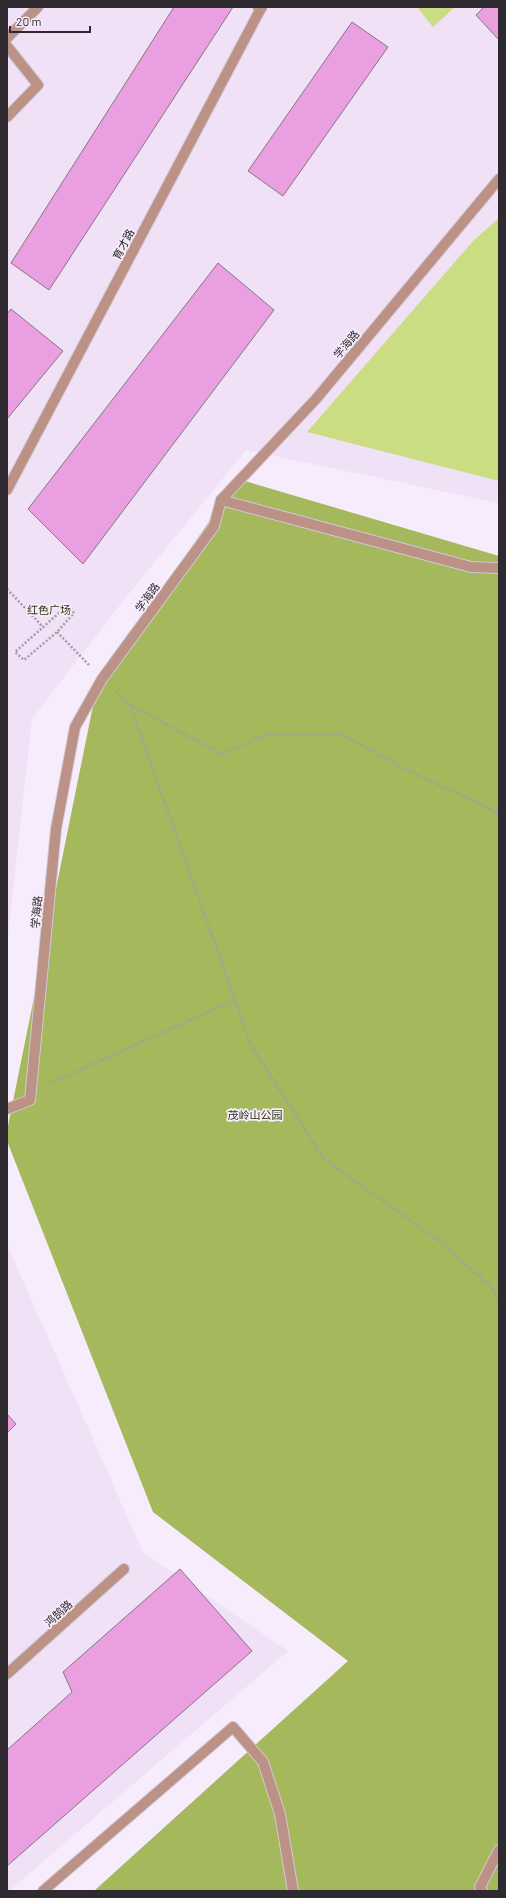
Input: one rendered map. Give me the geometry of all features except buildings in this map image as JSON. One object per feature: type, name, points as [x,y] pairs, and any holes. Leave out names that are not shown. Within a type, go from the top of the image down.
[{"type":"street","points":[[7,38],[38,7]]},
{"type":"street","name":"育才路","points":[[7,490],[260,8]]},
{"type":"street","points":[[7,46],[38,85],[7,117]]},
{"type":"street","name":"学海路","points":[[31,1093],[56,829],[75,727],[102,679],[214,526],[221,500],[316,399],[499,179]]},
{"type":"street","points":[[221,500],[471,568],[499,568]]},
{"type":"street","points":[[7,1109],[30,1100],[31,1093]]},
{"type":"street","name":"鸿鹄路","points":[[7,1674],[124,1569]]},
{"type":"street","points":[[43,1891],[233,1726],[263,1762],[280,1814],[293,1891]]},
{"type":"street","points":[[482,1891],[480,1887],[499,1850]]},
{"type":"path","points":[[7,588],[43,628]]},
{"type":"path","points":[[68,605],[74,613],[57,632],[24,660],[15,652],[43,628],[68,605]]},
{"type":"path","points":[[57,632],[102,679],[130,705],[222,754],[268,734],[341,734],[415,774],[483,805],[499,815]]},
{"type":"path","points":[[130,705],[251,1045],[324,1159],[438,1240],[490,1286],[499,1301]]},
{"type":"path","points":[[31,1093],[235,1000]]},
{"type":"shaded area","points":[[7,7],[499,7],[499,503],[246,450],[115,611],[32,719],[7,945]]},
{"type":"shaded area","points":[[7,1245],[143,1552],[288,1651],[9,1891],[7,1891]]},
{"type":"green space","points":[[417,7],[455,7],[433,27]]},
{"type":"green space","points":[[499,218],[499,481],[307,432],[474,240]]},
{"type":"green space","name":"茂岭山公园","points":[[238,479],[499,556],[499,1891],[94,1891],[348,1661],[153,1512],[7,1141],[7,1131],[97,686]]},
{"type":"park label","name":"红色广场","points":[[49,609]]}]
